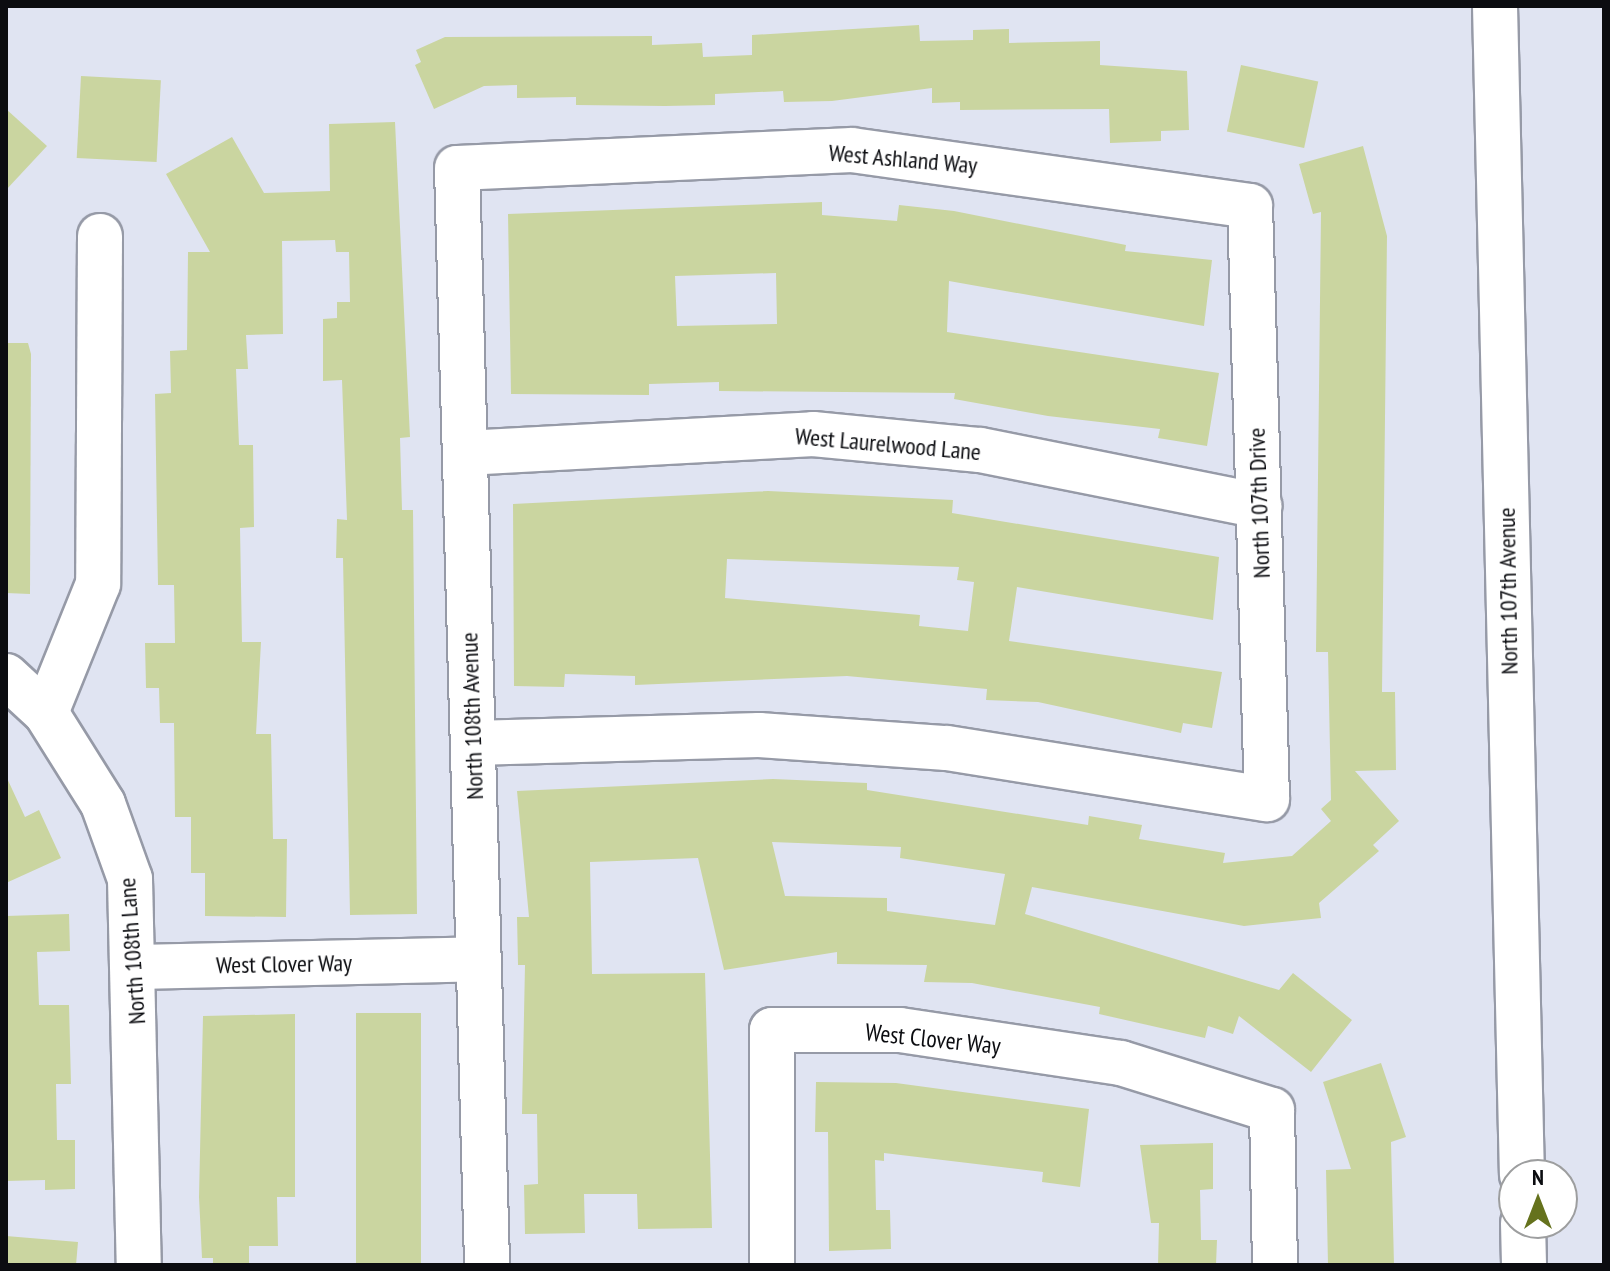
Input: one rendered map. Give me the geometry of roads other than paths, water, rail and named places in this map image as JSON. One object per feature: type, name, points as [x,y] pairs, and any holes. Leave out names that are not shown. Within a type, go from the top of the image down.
[{"type":"street","name":"North 107th Avenue","points":[[1495,6],[1522,1159]]},
{"type":"street","name":"West Ashland Way","points":[[457,168],[852,150],[1250,206]]},
{"type":"street","name":"North 108th Avenue","points":[[457,168],[487,1265]]},
{"type":"street","name":"North 107th Drive","points":[[473,743],[759,735],[947,748],[1267,799],[1250,206]]},
{"type":"street","points":[[6,676],[46,713],[98,584],[100,236]]},
{"type":"street","name":"West Laurelwood Lane","points":[[465,453],[813,434],[980,450],[1259,506]]},
{"type":"street","name":"North 108th Lane","points":[[46,713],[103,804],[130,879],[137,967],[139,1265]]},
{"type":"street","name":"West Clover Way","points":[[137,967],[479,959]]},
{"type":"street","name":"West Clover Way","points":[[772,1265],[772,1030],[900,1030],[1121,1063],[1272,1110],[1275,1265]]},
{"type":"street","points":[[1523,1239],[1524,1265]]}]
